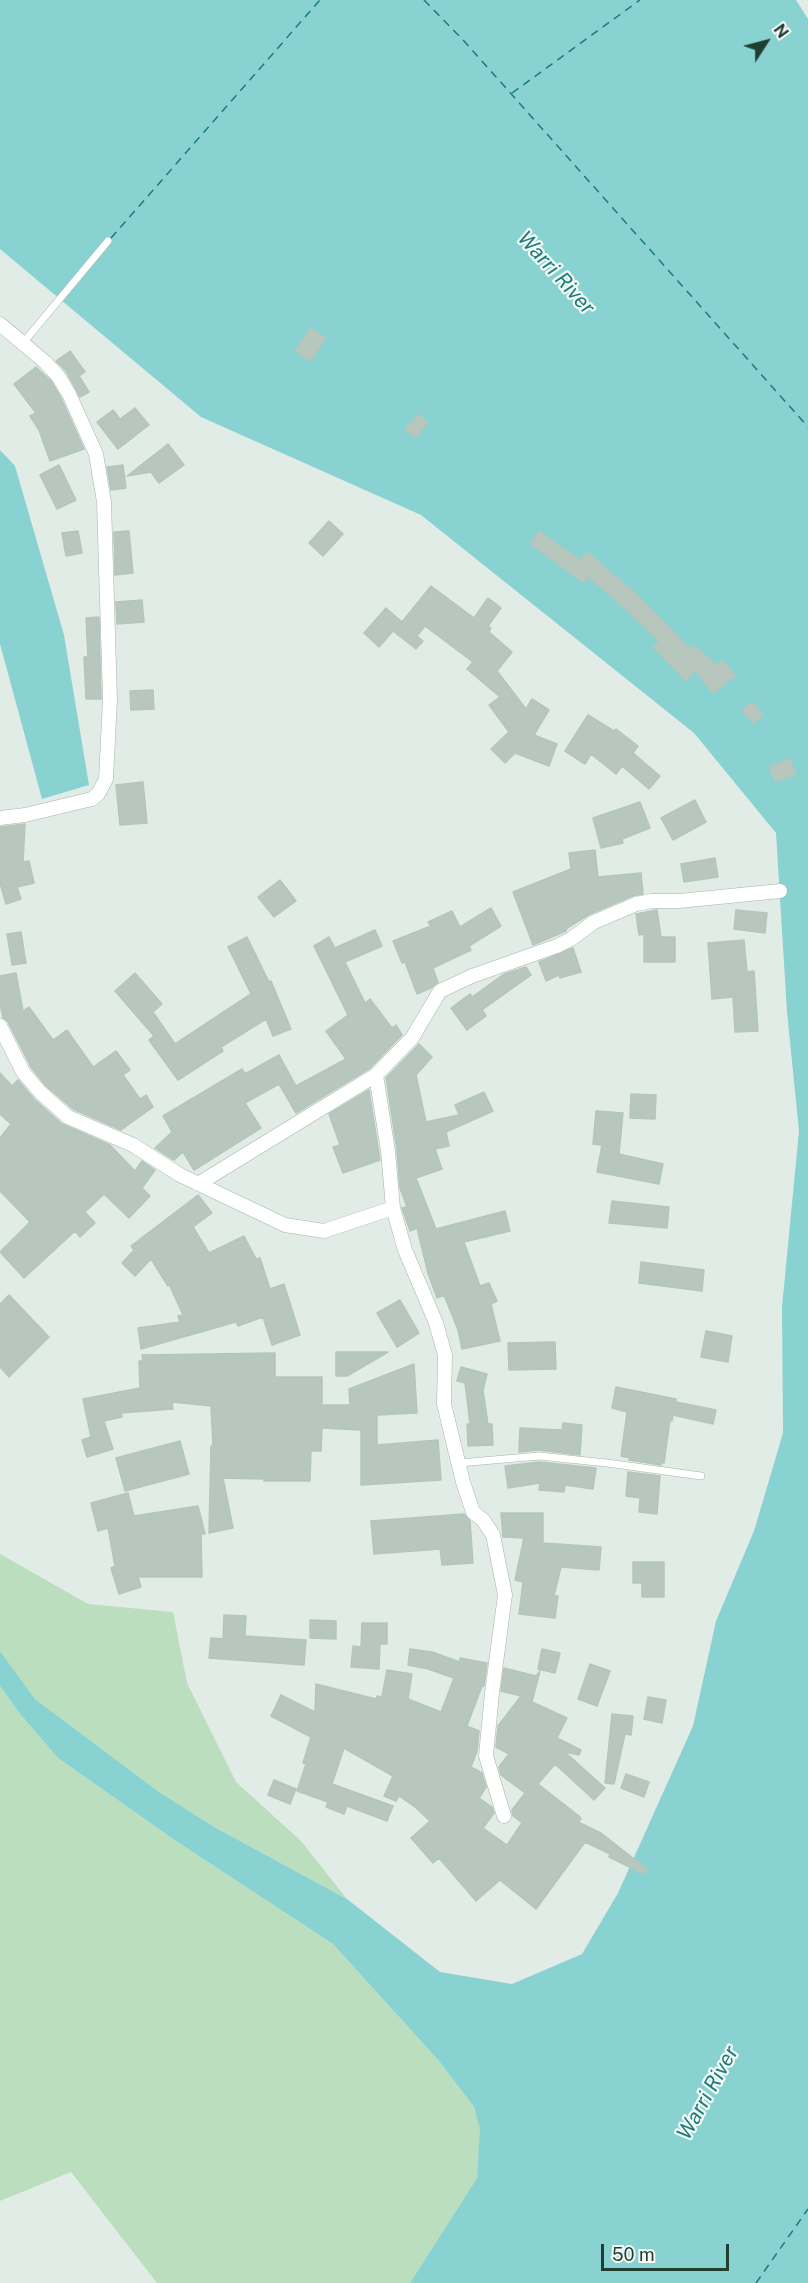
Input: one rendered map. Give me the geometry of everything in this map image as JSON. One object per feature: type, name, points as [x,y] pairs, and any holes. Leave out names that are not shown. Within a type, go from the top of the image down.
[{"type":"street","points":[[0,324],[58,376],[69,394],[96,454],[104,502],[110,699],[106,779],[98,794],[92,799],[25,815],[0,818]]},
{"type":"street","points":[[198,1184],[376,1075],[412,1038],[440,991],[472,976],[557,946],[594,922],[636,904],[780,891]]},
{"type":"street","points":[[0,1026],[23,1072],[40,1092],[68,1117],[133,1145],[180,1175],[285,1225],[324,1231],[393,1208]]},
{"type":"street","points":[[376,1075],[388,1151],[393,1208],[405,1250],[436,1323],[445,1355],[444,1404],[468,1500],[473,1512],[483,1520],[493,1535],[505,1595],[486,1756],[504,1816]]},
{"type":"lane","points":[[23,343],[108,241]]},
{"type":"lane","points":[[459,1463],[539,1456],[607,1462],[701,1476]]},
{"type":"green space","points":[[0,1554],[88,1604],[173,1612],[187,1683],[236,1782],[301,1841],[347,1899],[216,1828],[159,1792],[35,1699],[0,1651]]},
{"type":"green space","points":[[0,1686],[21,1715],[58,1758],[176,1841],[333,1944],[439,2061],[474,2107],[481,2129],[477,2178],[410,2283],[157,2283],[71,2172],[0,2201]]},
{"type":"water","name":"Warri River","points":[[0,0],[796,0],[808,19],[808,2283],[410,2283],[477,2178],[480,2129],[474,2107],[439,2061],[333,1944],[176,1841],[58,1758],[21,1715],[0,1686],[0,1651],[35,1699],[159,1792],[216,1828],[347,1899],[440,1972],[512,1984],[582,1954],[618,1893],[693,1726],[716,1621],[754,1531],[783,1433],[782,1307],[799,1131],[787,1012],[776,833],[694,733],[421,515],[201,417],[0,249]]},
{"type":"water","points":[[0,450],[15,466],[64,635],[89,785],[42,799],[0,644]]},
{"type":"building","points":[[311,328],[326,338],[310,361],[295,351]]},
{"type":"building","points":[[70,351],[85,372],[79,376],[89,392],[80,397],[66,371],[56,361]]},
{"type":"building","points":[[36,367],[51,381],[61,398],[84,449],[50,461],[39,430],[30,416],[36,413],[14,384]]},
{"type":"building","points":[[135,408],[149,425],[118,449],[97,422],[113,410],[120,419]]},
{"type":"building","points":[[418,414],[428,422],[416,438],[405,430]]},
{"type":"building","points":[[168,444],[184,465],[159,483],[151,472],[127,476]]},
{"type":"building","points":[[59,465],[76,500],[57,509],[40,475]]},
{"type":"building","points":[[123,465],[126,488],[111,490],[107,467]]},
{"type":"building","points":[[329,521],[343,534],[323,556],[309,543]]},
{"type":"building","points":[[78,531],[82,553],[66,556],[62,533]]},
{"type":"building","points":[[129,531],[133,573],[115,575],[114,532]]},
{"type":"building","points":[[539,531],[580,560],[586,552],[600,562],[634,592],[690,649],[693,645],[717,665],[723,660],[735,676],[713,693],[695,670],[686,681],[653,647],[659,641],[616,600],[588,577],[584,583],[530,544]]},
{"type":"building","points":[[431,586],[474,618],[488,598],[501,608],[488,626],[491,628],[489,632],[512,652],[497,671],[526,709],[532,699],[549,710],[534,735],[557,744],[549,766],[515,753],[505,763],[491,749],[509,732],[489,705],[500,697],[467,669],[473,662],[425,626],[417,636],[423,641],[416,649],[393,631],[379,647],[364,633],[386,608],[402,622]]},
{"type":"building","points":[[142,600],[144,622],[117,624],[116,602]]},
{"type":"building","points":[[99,617],[101,699],[86,699],[84,657],[88,657],[86,618]]},
{"type":"building","points":[[153,690],[154,709],[131,710],[130,691]]},
{"type":"building","points":[[752,702],[763,715],[753,723],[742,710]]},
{"type":"building","points":[[588,715],[614,731],[616,729],[638,746],[633,753],[660,776],[649,789],[622,766],[616,774],[591,754],[585,764],[565,751]]},
{"type":"building","points":[[790,759],[796,774],[775,782],[769,767]]},
{"type":"building","points":[[143,782],[147,823],[120,825],[116,785]]},
{"type":"building","points":[[695,800],[706,822],[673,840],[661,818]]},
{"type":"building","points":[[640,802],[650,828],[622,839],[623,843],[601,848],[593,818]]},
{"type":"building","points":[[25,824],[23,862],[29,861],[34,883],[17,887],[21,899],[6,904],[0,883],[0,827]]},
{"type":"building","points":[[595,850],[598,877],[641,873],[643,894],[632,896],[590,914],[567,928],[566,931],[533,945],[513,892],[571,869],[569,853]]},
{"type":"building","points":[[715,858],[718,877],[684,882],[681,864]]},
{"type":"building","points":[[280,880],[296,901],[274,917],[258,897]]},
{"type":"building","points":[[491,908],[501,926],[469,946],[471,950],[433,968],[438,982],[417,994],[405,962],[402,963],[393,941],[431,926],[428,922],[452,911],[460,927]]},
{"type":"building","points":[[657,910],[661,937],[675,937],[675,962],[644,962],[644,934],[639,935],[636,914]]},
{"type":"building","points":[[736,910],[767,913],[765,933],[734,929]]},
{"type":"building","points":[[375,930],[382,946],[345,962],[365,1003],[370,999],[392,1028],[396,1025],[402,1035],[370,1068],[296,1113],[279,1084],[245,1103],[261,1128],[194,1170],[183,1152],[174,1160],[155,1148],[172,1132],[163,1116],[242,1069],[245,1074],[279,1055],[296,1086],[346,1059],[326,1031],[348,1015],[314,946],[329,937],[335,948]]},
{"type":"building","points":[[21,932],[26,963],[12,965],[7,934]]},
{"type":"building","points":[[247,937],[269,982],[271,981],[291,1029],[273,1036],[266,1019],[221,1047],[223,1051],[178,1080],[149,1040],[154,1036],[115,991],[135,973],[162,1004],[153,1012],[175,1044],[251,994],[228,947]]},
{"type":"building","points":[[744,940],[747,972],[754,971],[758,1031],[735,1032],[733,997],[712,999],[708,943]]},
{"type":"building","points":[[573,948],[581,972],[560,978],[559,975],[546,981],[539,962]]},
{"type":"building","points":[[526,967],[531,975],[482,1010],[486,1016],[467,1030],[451,1008],[470,994],[472,997],[504,974]]},
{"type":"building","points":[[16,973],[23,1011],[29,1007],[53,1040],[67,1030],[93,1067],[116,1051],[130,1070],[123,1075],[140,1099],[146,1095],[153,1107],[121,1130],[73,1109],[46,1086],[31,1067],[8,1022],[3,1018],[0,1003],[0,976]]},
{"type":"building","points":[[419,1044],[432,1057],[416,1075],[426,1122],[459,1115],[455,1105],[484,1092],[493,1111],[446,1132],[449,1146],[435,1149],[442,1169],[416,1178],[436,1229],[505,1211],[510,1231],[464,1242],[480,1286],[489,1283],[497,1301],[491,1304],[500,1341],[462,1349],[458,1330],[444,1295],[437,1298],[417,1228],[410,1231],[402,1208],[407,1207],[400,1188],[397,1150],[386,1078]]},
{"type":"building","points":[[0,1073],[12,1086],[18,1080],[34,1099],[62,1124],[110,1145],[135,1171],[142,1161],[155,1170],[142,1188],[150,1196],[129,1218],[104,1194],[85,1212],[95,1223],[80,1237],[75,1231],[24,1278],[0,1252],[30,1222],[0,1191],[0,1138],[11,1124],[0,1114]]},
{"type":"building","points":[[369,1090],[380,1160],[343,1173],[333,1147],[340,1145],[329,1114]]},
{"type":"building","points":[[631,1094],[656,1095],[655,1119],[630,1118]]},
{"type":"building","points":[[596,1111],[623,1113],[619,1154],[663,1164],[659,1184],[597,1172],[602,1145],[593,1144]]},
{"type":"building","points":[[198,1195],[212,1213],[193,1227],[209,1253],[244,1236],[256,1259],[260,1258],[270,1289],[284,1284],[300,1335],[272,1345],[263,1317],[238,1326],[236,1322],[141,1349],[138,1328],[180,1322],[178,1316],[183,1315],[169,1284],[168,1286],[151,1259],[135,1276],[122,1263],[134,1250],[131,1246]]},
{"type":"building","points":[[612,1201],[669,1207],[667,1228],[609,1223]]},
{"type":"building","points":[[641,1262],[704,1270],[702,1291],[639,1283]]},
{"type":"building","points":[[9,1295],[49,1337],[9,1377],[0,1367],[0,1304]]},
{"type":"building","points":[[400,1300],[419,1333],[397,1347],[377,1313]]},
{"type":"building","points":[[706,1331],[732,1336],[728,1362],[701,1357]]},
{"type":"building","points":[[555,1342],[556,1369],[509,1370],[508,1343]]},
{"type":"building","points":[[336,1352],[388,1352],[347,1376],[336,1376]]},
{"type":"building","points":[[275,1353],[275,1377],[322,1377],[322,1405],[350,1405],[349,1389],[414,1364],[417,1413],[377,1415],[377,1445],[438,1440],[441,1480],[361,1485],[361,1430],[322,1428],[321,1451],[311,1451],[310,1481],[223,1478],[233,1528],[209,1533],[211,1446],[213,1446],[211,1406],[172,1402],[173,1409],[121,1413],[122,1417],[104,1421],[113,1449],[87,1457],[82,1440],[91,1437],[83,1399],[140,1388],[139,1361],[143,1361],[142,1355]]},
{"type":"building","points":[[461,1367],[487,1374],[483,1390],[488,1424],[492,1424],[493,1445],[468,1446],[467,1424],[470,1424],[465,1383],[457,1381]]},
{"type":"building","points":[[616,1387],[716,1410],[713,1424],[673,1415],[672,1421],[670,1420],[664,1463],[661,1462],[661,1465],[629,1460],[630,1458],[621,1456],[627,1412],[612,1408]]},
{"type":"building","points":[[563,1423],[582,1425],[580,1455],[539,1450],[519,1452],[520,1428],[562,1430]]},
{"type":"building","points":[[180,1441],[189,1474],[125,1491],[116,1458]]},
{"type":"building","points":[[539,1462],[596,1468],[593,1489],[565,1485],[564,1492],[539,1490],[540,1483],[508,1488],[505,1466]]},
{"type":"building","points":[[628,1472],[660,1476],[657,1514],[639,1512],[640,1498],[626,1496]]},
{"type":"building","points":[[128,1493],[134,1516],[198,1506],[205,1534],[201,1534],[202,1577],[138,1577],[141,1587],[119,1594],[111,1568],[115,1566],[108,1528],[98,1531],[91,1503]]},
{"type":"building","points":[[501,1513],[543,1513],[543,1543],[601,1547],[599,1570],[561,1567],[554,1596],[558,1596],[555,1618],[519,1614],[523,1582],[515,1580],[524,1538],[503,1537]]},
{"type":"building","points":[[464,1514],[470,1521],[473,1563],[442,1565],[440,1549],[374,1554],[371,1521]]},
{"type":"building","points":[[633,1562],[664,1562],[664,1597],[642,1597],[642,1583],[633,1583]]},
{"type":"building","points":[[224,1615],[246,1616],[245,1636],[306,1640],[304,1665],[209,1658],[211,1638],[223,1639]]},
{"type":"building","points":[[310,1620],[336,1621],[336,1639],[310,1638]]},
{"type":"building","points":[[362,1623],[387,1623],[387,1644],[380,1644],[379,1669],[351,1667],[353,1646],[361,1647]]},
{"type":"building","points":[[410,1649],[432,1652],[460,1662],[460,1658],[487,1663],[484,1686],[482,1686],[467,1726],[479,1731],[477,1751],[471,1767],[482,1773],[486,1787],[479,1798],[492,1807],[494,1813],[483,1828],[507,1845],[522,1823],[513,1816],[512,1810],[525,1793],[501,1775],[499,1767],[509,1754],[496,1747],[498,1726],[521,1696],[501,1691],[504,1668],[536,1676],[540,1671],[532,1702],[567,1718],[557,1738],[581,1750],[579,1755],[565,1752],[605,1788],[594,1800],[555,1764],[538,1784],[579,1816],[581,1819],[578,1822],[601,1833],[647,1869],[644,1874],[585,1842],[536,1909],[500,1880],[476,1901],[439,1858],[433,1863],[411,1838],[430,1821],[399,1796],[396,1801],[384,1796],[393,1776],[344,1748],[332,1784],[393,1806],[387,1821],[347,1806],[344,1814],[326,1807],[328,1802],[297,1791],[306,1764],[303,1763],[311,1737],[271,1716],[281,1695],[315,1712],[316,1684],[376,1699],[377,1696],[382,1697],[387,1670],[412,1674],[408,1699],[441,1712],[454,1678],[408,1665]]},
{"type":"building","points":[[542,1649],[560,1653],[555,1673],[538,1669]]},
{"type":"building","points":[[590,1664],[610,1671],[597,1706],[578,1699]]},
{"type":"building","points":[[648,1697],[666,1700],[662,1723],[644,1719]]},
{"type":"building","points":[[612,1714],[633,1716],[631,1735],[625,1734],[614,1784],[605,1783]]},
{"type":"building","points":[[626,1774],[649,1782],[644,1797],[621,1788]]},
{"type":"building","points":[[274,1780],[296,1789],[290,1804],[268,1795]]},
{"type":"ferry route","points":[[111,238],[320,0]]},
{"type":"ferry route","points":[[424,0],[464,41],[808,427]]},
{"type":"ferry route","points":[[512,93],[640,0]]},
{"type":"ferry route","points":[[756,2283],[808,2209]]}]
